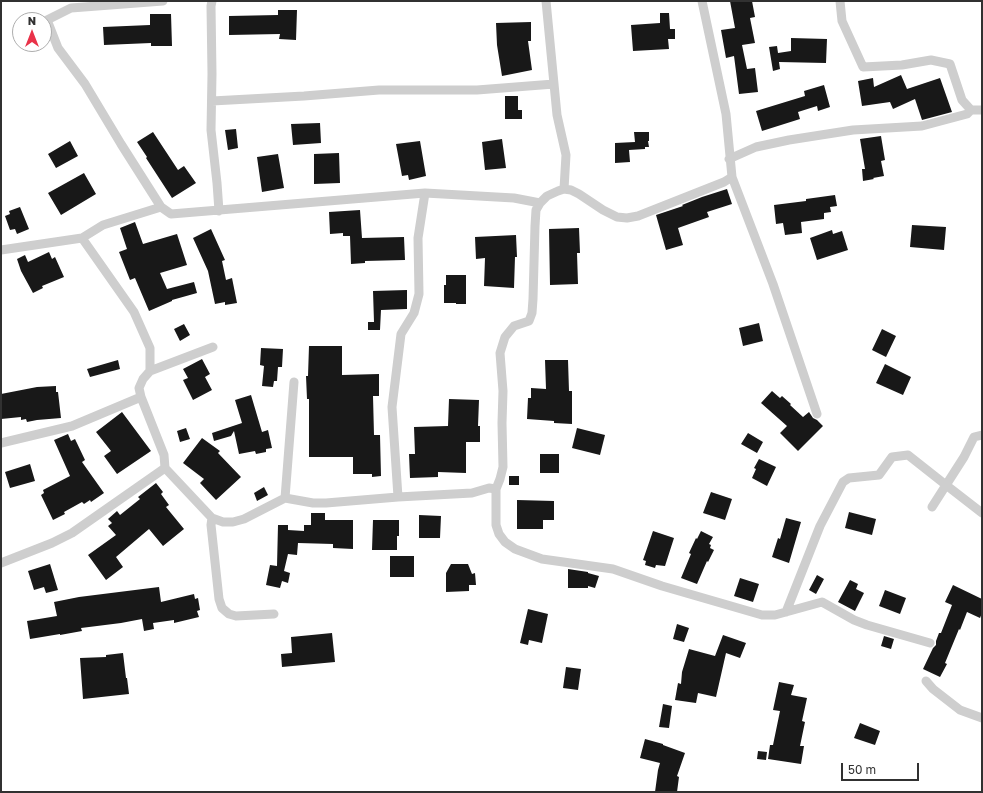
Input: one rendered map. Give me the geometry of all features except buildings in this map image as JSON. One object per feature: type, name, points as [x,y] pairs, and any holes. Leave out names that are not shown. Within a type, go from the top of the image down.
[{"type":"street","points":[[163,1],[71,8],[47,20],[58,48],[85,84],[161,207],[171,214],[425,193],[514,198],[540,203]]},
{"type":"street","points":[[212,1],[211,130],[219,211]]},
{"type":"street","points":[[546,1],[557,115],[566,155],[564,190]]},
{"type":"street","points":[[702,1],[726,114],[732,177],[773,284],[817,414]]},
{"type":"street","points":[[840,1],[842,21],[863,67],[902,65],[931,60],[950,64],[962,100],[971,110]]},
{"type":"street","points":[[212,101],[379,90],[477,90],[554,84]]},
{"type":"street","points":[[729,158],[756,147],[789,140],[853,130],[922,126],[967,114],[971,110],[982,110]]},
{"type":"street","points":[[732,177],[724,182],[638,216],[627,218],[617,217],[571,190],[558,191],[547,196],[540,203],[536,210],[532,313],[529,321],[514,326],[505,337],[500,353],[503,392],[503,467],[496,489],[496,525],[499,534],[506,542],[516,549],[542,559],[613,569],[662,586],[762,615],[774,615],[822,602],[854,620],[867,625],[930,643]]},
{"type":"street","points":[[398,497],[392,407],[401,334],[414,313],[419,294],[418,238],[425,193]]},
{"type":"street","points":[[1,250],[82,238],[103,225],[161,207]]},
{"type":"street","points":[[82,238],[134,312],[150,348],[150,371]]},
{"type":"street","points":[[214,347],[150,371],[143,379],[139,388],[141,397],[164,455],[165,468],[212,518],[223,522],[233,522],[244,519],[285,498],[313,503],[326,503],[472,493],[489,488],[496,489]]},
{"type":"street","points":[[285,498],[294,382]]},
{"type":"street","points":[[1,443],[72,426],[141,397]]},
{"type":"street","points":[[932,508],[964,457],[974,437],[982,435]]},
{"type":"street","points":[[786,612],[820,526],[843,482],[849,478],[880,475],[892,457],[908,455],[982,513]]},
{"type":"street","points":[[1,563],[52,543],[72,533],[165,468]]},
{"type":"street","points":[[212,518],[211,525],[219,600],[222,608],[229,614],[236,616],[274,614]]},
{"type":"street","points":[[926,681],[933,689],[960,710],[982,718]]}]
